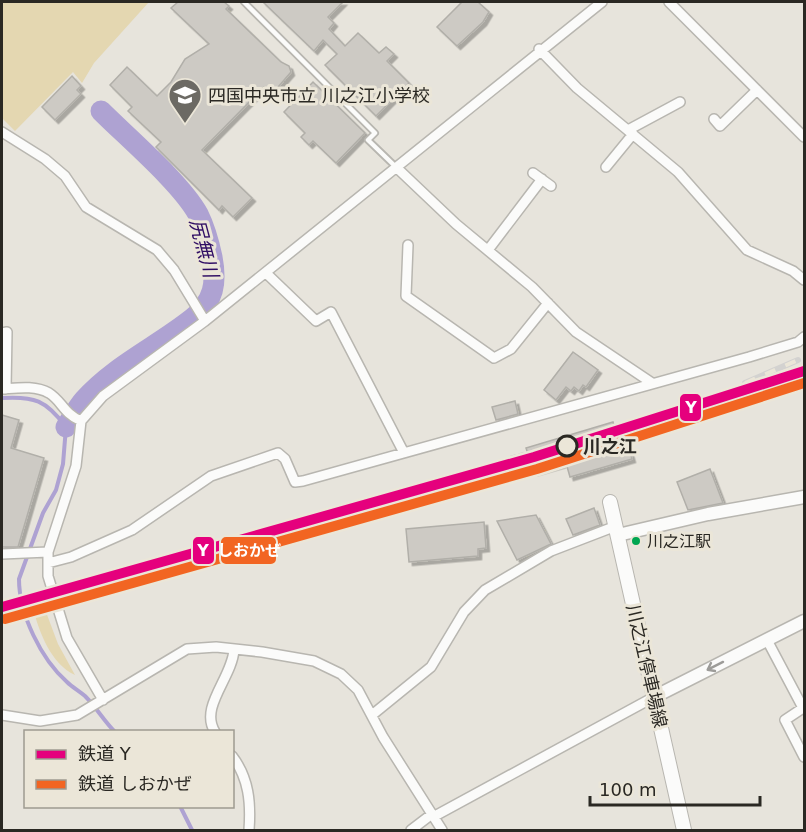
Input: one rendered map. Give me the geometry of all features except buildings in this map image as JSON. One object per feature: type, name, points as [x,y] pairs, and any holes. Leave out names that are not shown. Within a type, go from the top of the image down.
[{"type":"main road","name":"川之江停車場線","points":[[610,502],[684,831]]},
{"type":"street","points":[[103,700],[67,638],[51,593],[48,563],[48,552],[76,466],[81,421],[104,396],[266,273],[539,50],[602,2]]},
{"type":"street","points":[[669,2],[804,137]]},
{"type":"street","points":[[539,50],[577,88],[678,172],[747,250],[793,271],[804,280]]},
{"type":"street","points":[[714,119],[720,126],[757,90]]},
{"type":"street","points":[[606,167],[631,132],[680,102]]},
{"type":"street","points":[[2,132],[45,159],[65,176],[86,207],[157,250],[195,301],[205,321]]},
{"type":"street","points":[[397,168],[588,341],[652,383]]},
{"type":"street","points":[[533,173],[551,186]]},
{"type":"street","points":[[488,250],[542,179]]},
{"type":"street","points":[[408,245],[406,296],[494,358],[511,349],[548,303]]},
{"type":"street","points":[[266,273],[316,321],[331,312],[403,451]]},
{"type":"street","points":[[2,333],[7,332],[4,389],[33,387],[50,393],[68,415],[81,421]]},
{"type":"street","points":[[48,563],[71,557],[132,530],[211,476],[278,453],[285,459],[295,482],[788,345],[804,338]]},
{"type":"street","points":[[372,715],[431,667],[464,612],[485,590],[551,551],[617,531],[804,497]]},
{"type":"street","points":[[2,554],[48,552]]},
{"type":"street","points":[[411,831],[433,815],[654,697],[804,621]]},
{"type":"street","points":[[767,640],[803,708],[785,720],[804,757]]},
{"type":"street","points":[[2,715],[39,721],[77,715],[187,649],[197,646],[262,652],[326,666],[358,690],[442,831]]},
{"type":"street","points":[[214,730],[208,720],[209,708],[226,677],[234,650]]},
{"type":"street","points":[[234,759],[243,770],[248,787],[249,831]]},
{"type":"lane","points":[[244,2],[375,133],[368,140],[397,168]]},
{"type":"path","points":[[510,457],[551,445]]},
{"type":"path","points":[[529,451],[535,469],[557,463]]},
{"type":"shaded area","points":[[2,2],[149,2],[94,63],[82,83],[73,72],[15,131],[2,118]]},
{"type":"shaded area","points":[[43,604],[58,644],[75,675],[59,663],[47,646],[33,608]]},
{"type":"waterway","name":"尻無川","points":[[66,427],[81,403],[96,388],[122,366],[200,312],[210,298],[214,283],[212,257],[198,214],[167,175],[101,111]]},
{"type":"waterway","points":[[2,398],[31,399],[45,405],[66,427],[63,464],[56,490],[43,513],[19,579],[20,593],[27,621],[40,649],[57,672],[89,700],[113,730]]},
{"type":"waterway","points":[[181,808],[192,830]]},
{"type":"railway","points":[[745,383],[798,360]]},
{"type":"railway","points":[[195,560],[235,542]]},
{"type":"rail line","name":"Y","points":[[2,607],[534,457],[804,371]]},
{"type":"rail line","name":"しおかぜ","points":[[5,619],[537,469],[804,383]]},
{"type":"place","name":"四国中央市立 川之江小学校","points":[[185,124]]},
{"type":"place","name":"川之江","points":[[567,446]]},
{"type":"place","name":"川之江駅","points":[[636,541]]}]
